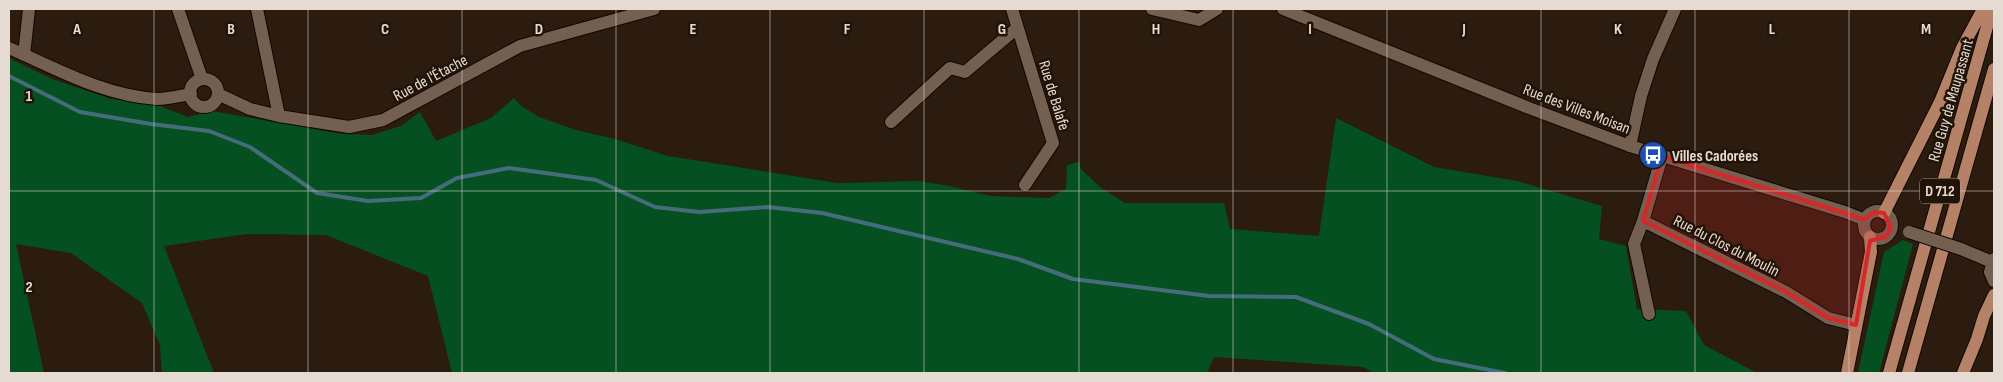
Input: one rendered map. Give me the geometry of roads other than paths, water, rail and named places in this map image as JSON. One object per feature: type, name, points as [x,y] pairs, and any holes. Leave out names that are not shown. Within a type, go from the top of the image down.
[{"type":"main road","points":[[1884,213],[1940,102],[1962,48],[1983,9]]},
{"type":"main road","name":"Rue Guy de Maupassant","points":[[1889,373],[1992,9]]},
{"type":"main road","name":"Rue Guy de Maupassant","points":[[1908,373],[1994,69]]},
{"type":"main road","points":[[1847,373],[1871,252],[1870,237]]},
{"type":"main road","points":[[1963,373],[1984,316],[1994,295]]},
{"type":"street","points":[[24,54],[29,9]]},
{"type":"street","points":[[178,9],[202,79]]},
{"type":"street","points":[[257,9],[279,116]]},
{"type":"street","name":"Rue de l'Étache","points":[[218,94],[250,109],[279,116],[349,127],[383,120],[520,46],[654,9]]},
{"type":"street","name":"Rue de Balafe","points":[[1012,9],[1052,143],[1025,185]]},
{"type":"street","points":[[1152,9],[1199,20],[1217,9]]},
{"type":"street","name":"Rue des Villes Moisan","points":[[1283,9],[1529,108],[1630,146],[1836,209],[1865,220]]},
{"type":"street","points":[[1630,146],[1653,59],[1675,9]]},
{"type":"street","points":[[891,122],[950,68],[965,72],[1017,28]]},
{"type":"street","points":[[9,48],[83,81],[131,95],[158,99],[191,94]]},
{"type":"street","points":[[202,79],[213,82],[218,89],[214,102],[206,106],[198,105],[191,94],[193,86],[202,79]]},
{"type":"street","points":[[1649,314],[1634,244],[1643,221],[1662,156]]},
{"type":"street","points":[[1884,213],[1890,219],[1891,228],[1887,236],[1874,239],[1870,237],[1865,229],[1865,220],[1871,214],[1884,213]]},
{"type":"street","name":"Rue du Clos du Moulin","points":[[1643,221],[1786,292],[1828,318],[1856,325]]},
{"type":"street","points":[[1891,228],[1909,232],[1993,261],[1990,272],[1994,282]]},
{"type":"waterway","points":[[9,76],[80,112],[151,124],[209,131],[250,147],[317,193],[368,201],[421,198],[457,178],[509,168],[596,180],[655,207],[699,212],[768,207],[822,213],[1018,259],[1073,279],[1209,296],[1296,297],[1369,324],[1434,359],[1505,373]]},
{"type":"place","name":"Villes Cadorées","points":[[1653,155]]}]
